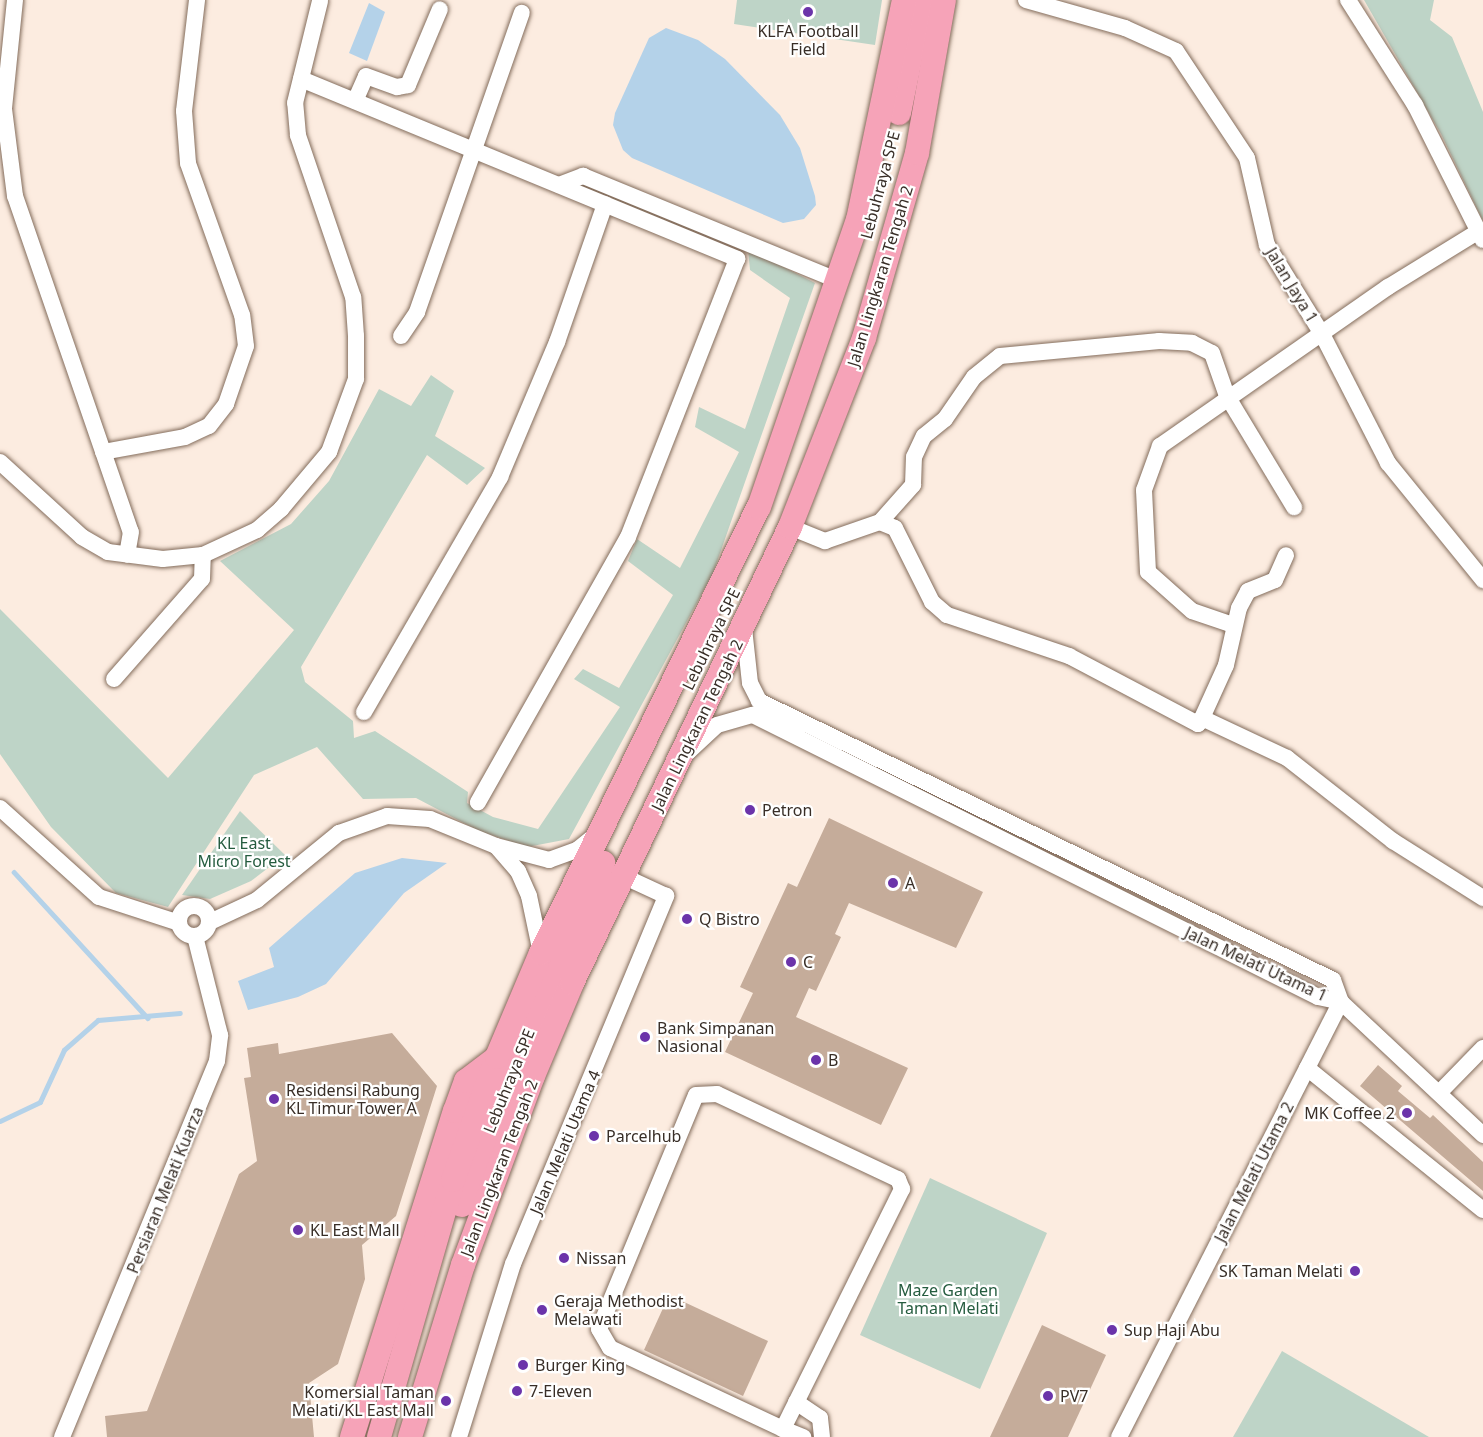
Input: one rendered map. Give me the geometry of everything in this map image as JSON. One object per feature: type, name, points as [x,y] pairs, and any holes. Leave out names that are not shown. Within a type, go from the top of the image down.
[{"type":"highway","name":"Jalan Lingkaran Tengah 2","points":[[379,1437],[432,1251],[497,1058],[541,953],[759,507],[839,281],[884,111],[904,0]]},
{"type":"highway","name":"Lebuhraya SPE","points":[[432,1251],[452,1234],[500,1098],[595,881],[776,505],[866,241],[922,0]]},
{"type":"highway","name":"Jalan Lingkaran Tengah 2","points":[[410,1437],[463,1265],[511,1132],[623,876],[744,628],[790,527],[868,327],[917,153],[944,0]]},
{"type":"highway","points":[[352,1437],[466,1081],[497,1058]]},
{"type":"street","points":[[15,0],[4,109],[15,196],[131,532],[127,555]]},
{"type":"street","points":[[103,452],[185,437],[208,426],[226,405],[246,346],[242,315],[188,164],[184,111],[197,0]]},
{"type":"street","name":"Jalan Jaya 1","points":[[1026,0],[1114,24],[1176,51],[1247,158],[1267,245],[1322,334],[1388,463],[1483,580]]},
{"type":"street","points":[[1233,625],[1192,611],[1148,572],[1144,490],[1160,446],[1227,396],[1322,334],[1481,236],[1415,105],[1348,0]]},
{"type":"street","points":[[0,462],[82,537],[108,552],[164,559],[203,555],[257,530],[309,479],[329,453],[356,379],[353,297],[298,135],[295,104],[320,1]]},
{"type":"street","points":[[355,101],[366,76],[397,87],[408,85],[440,9]]},
{"type":"street","points":[[401,336],[417,312],[470,149],[522,13]]},
{"type":"street","points":[[301,79],[737,259],[628,537],[478,802]]},
{"type":"street","points":[[560,185],[583,176],[839,281]]},
{"type":"street","points":[[364,712],[500,477],[557,342],[605,204]]},
{"type":"street","points":[[790,527],[825,541],[880,522],[913,485],[915,457],[924,436],[945,419],[974,377],[1000,356],[1159,341],[1191,343],[1212,353],[1227,396],[1294,507]]},
{"type":"street","points":[[880,522],[895,528],[932,602],[947,615],[1069,656],[1197,724],[1202,718],[1226,665],[1233,625],[1248,591],[1275,580],[1286,555]]},
{"type":"street","points":[[114,680],[202,579],[203,555]]},
{"type":"street","name":"Jalan Melati Utama 1","points":[[744,628],[750,683],[759,701],[1333,980],[1341,1002]]},
{"type":"street","name":"Jalan Melati Utama 1","points":[[680,760],[717,725],[753,715],[1318,997],[1341,1002]]},
{"type":"street","points":[[1202,718],[1287,758],[1393,841],[1483,898]]},
{"type":"street","points":[[0,808],[99,897],[179,923],[186,934],[195,936],[207,930],[210,922],[207,912],[194,905],[181,913],[179,923]]},
{"type":"street","points":[[210,922],[257,900],[339,833],[387,816],[430,819],[496,846],[549,860],[577,850],[601,831]]},
{"type":"street","points":[[496,846],[518,871],[529,896],[541,953]]},
{"type":"street","name":"Jalan Melati Utama 4","points":[[459,1437],[513,1264],[666,896],[623,876]]},
{"type":"street","name":"Persiaran Melati Kuarza","points":[[62,1437],[217,1061],[220,1035],[195,936]]},
{"type":"street","points":[[1341,1002],[1402,1064],[1440,1092],[1483,1135]]},
{"type":"street","name":"Jalan Melati Utama 2","points":[[1119,1437],[1341,1002]]},
{"type":"street","points":[[1440,1092],[1483,1048]]},
{"type":"street","points":[[1307,1068],[1483,1210]]},
{"type":"street","points":[[783,1429],[902,1189],[898,1179],[717,1094],[696,1095],[599,1329],[610,1348],[783,1429],[803,1437]]},
{"type":"street","points":[[796,1402],[820,1418],[822,1437]]},
{"type":"green space","name":"KLFA Football Field","points":[[737,0],[882,0],[875,45],[734,24]]},
{"type":"green space","points":[[1364,0],[1434,0],[1430,20],[1452,37],[1483,112],[1483,221],[1441,134]]},
{"type":"green space","points":[[748,249],[815,283],[713,573],[569,839],[527,847],[479,831],[416,798],[363,799],[317,747],[254,775],[168,907],[116,893],[51,827],[0,754],[0,609],[168,778],[294,630],[220,561],[291,524],[329,481],[379,389],[411,406],[431,375],[454,391],[435,436],[485,468],[467,485],[427,455],[301,667],[305,682],[353,721],[354,738],[375,731],[468,792],[467,803],[493,817],[538,829],[620,707],[574,679],[583,669],[619,688],[673,595],[628,561],[637,539],[680,568],[739,452],[695,427],[699,407],[745,429],[790,298],[750,270]]},
{"type":"green space","name":"KL East Micro Forest","points":[[240,811],[285,855],[251,881],[210,899],[182,895]]},
{"type":"green space","name":"Maze Garden Taman Melati","points":[[930,1178],[1047,1233],[980,1389],[860,1335]]},
{"type":"green space","points":[[1282,1351],[1429,1437],[1233,1437]]},
{"type":"water","points":[[369,3],[385,12],[367,61],[349,53]]},
{"type":"water","points":[[666,28],[698,40],[725,59],[780,115],[800,148],[815,196],[816,205],[804,219],[783,223],[632,158],[623,150],[613,125],[615,113],[649,38]]},
{"type":"water","points":[[402,858],[447,863],[404,893],[326,984],[298,997],[248,1010],[238,981],[274,967],[269,948],[355,873]]},
{"type":"building","points":[[829,818],[983,892],[956,948],[849,903],[835,934],[841,937],[816,991],[809,988],[796,1017],[908,1068],[881,1125],[725,1052],[753,993],[740,987],[788,883],[797,887]]},
{"type":"building","name":"KL East Mall","points":[[392,1033],[437,1086],[396,1216],[362,1245],[365,1279],[338,1364],[309,1383],[314,1437],[107,1437],[105,1416],[147,1411],[239,1174],[257,1161],[244,1078],[251,1077],[247,1048],[278,1043],[279,1054]]},
{"type":"building","name":"MK Coffee 2","points":[[1378,1065],[1402,1086],[1398,1091],[1430,1118],[1433,1115],[1483,1162],[1483,1191],[1360,1086]]},
{"type":"building","points":[[669,1295],[768,1341],[743,1396],[644,1350]]},
{"type":"building","name":"PV7","points":[[1042,1325],[1106,1355],[1068,1437],[990,1437]]},
{"type":"waterway","points":[[14,872],[148,1018]]},
{"type":"waterway","points":[[0,1121],[40,1102],[64,1050],[98,1020],[180,1013]]},
{"type":"place","name":"KLFA Football Field","points":[[808,12]]},
{"type":"place","name":"Petron","points":[[750,810]]},
{"type":"place","name":"A","points":[[893,883]]},
{"type":"place","name":"Q Bistro","points":[[687,919]]},
{"type":"place","name":"C","points":[[791,962]]},
{"type":"place","name":"Bank Simpanan Nasional","points":[[645,1037]]},
{"type":"place","name":"B","points":[[816,1060]]},
{"type":"place","name":"Residensi Rabung KL Timur Tower A","points":[[274,1099]]},
{"type":"place","name":"MK Coffee 2","points":[[1407,1113]]},
{"type":"place","name":"Parcelhub","points":[[594,1136]]},
{"type":"place","name":"KL East Mall","points":[[298,1230]]},
{"type":"place","name":"Nissan","points":[[564,1258]]},
{"type":"place","name":"SK Taman Melati","points":[[1355,1271]]},
{"type":"place","name":"Geraja Methodist Melawati","points":[[542,1310]]},
{"type":"place","name":"Sup Haji Abu","points":[[1112,1330]]},
{"type":"place","name":"Burger King","points":[[523,1365]]},
{"type":"place","name":"7-Eleven","points":[[517,1391]]},
{"type":"place","name":"PV7","points":[[1048,1396]]},
{"type":"place","name":"Komersial Taman Melati/KL East Mall","points":[[446,1401]]}]
